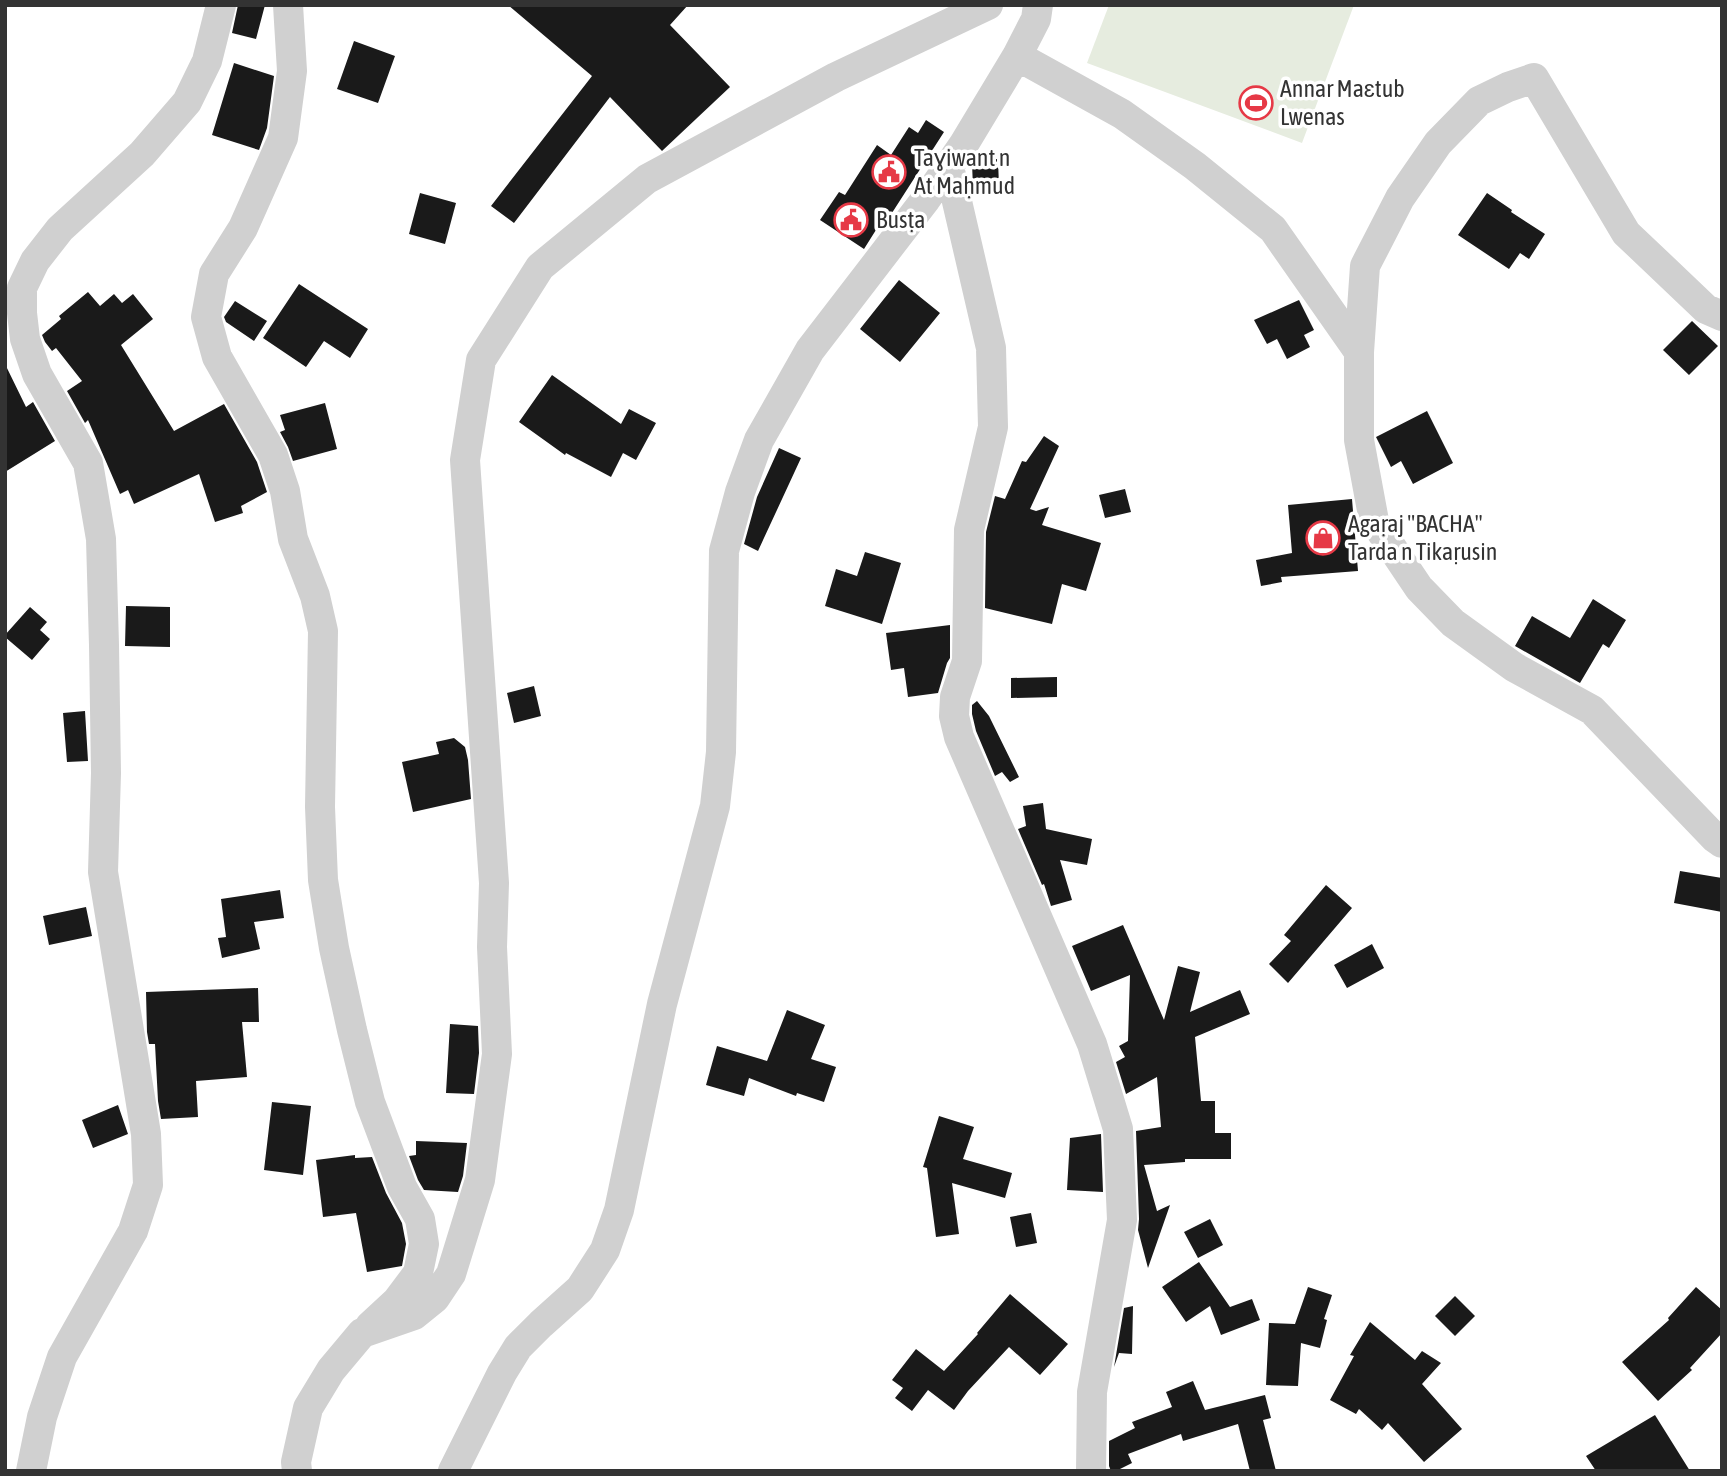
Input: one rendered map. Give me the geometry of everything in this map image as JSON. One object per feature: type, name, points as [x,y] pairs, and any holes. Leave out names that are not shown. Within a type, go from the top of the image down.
[{"type":"street","points":[[31,1471],[42,1417],[62,1357],[133,1231],[148,1185],[146,1134],[103,872],[106,773],[101,539],[88,463],[37,374],[25,339],[23,288],[35,261],[60,229],[142,154],[187,103],[207,61],[221,5]]},
{"type":"street","points":[[288,5],[292,71],[283,138],[243,228],[214,274],[206,317],[218,357],[273,455],[285,491],[293,539],[315,596],[323,631],[320,807],[323,880],[339,972],[370,1102],[402,1186],[420,1219],[424,1244],[418,1273],[397,1301],[362,1333],[331,1370],[308,1408],[296,1462],[297,1471]]},
{"type":"street","points":[[362,1333],[414,1315],[435,1298],[451,1274],[480,1180],[497,1054],[492,947],[494,883],[465,460],[481,360],[540,267],[647,179],[836,77],[988,5]]},
{"type":"street","points":[[453,1471],[518,1347],[580,1289],[605,1250],[619,1210],[662,1004],[715,806],[721,752],[724,551],[740,492],[759,440],[810,351],[949,167],[1017,56],[1036,19],[1038,5]]},
{"type":"street","points":[[1017,56],[1122,114],[1195,166],[1273,229],[1359,352]]},
{"type":"street","points":[[1722,316],[1706,309],[1626,233],[1534,78],[1507,87],[1479,101],[1438,143],[1400,198],[1366,266],[1359,352],[1359,440],[1374,521],[1419,588],[1453,623],[1514,667],[1592,710],[1722,843]]},
{"type":"street","points":[[949,167],[991,348],[993,427],[969,530],[967,661],[955,697],[954,716],[959,737],[1092,1044],[1118,1129],[1122,1220],[1092,1392],[1091,1471]]},
{"type":"shaded area","name":"Annar Maɛtub Lwenas","points":[[1109,5],[1354,5],[1302,143],[1087,63]]},
{"type":"building","points":[[238,5],[265,5],[256,39],[232,33]]},
{"type":"building","points":[[508,5],[688,5],[670,25],[730,87],[662,151],[610,97],[514,223],[491,206],[592,76]]},
{"type":"building","points":[[354,41],[395,56],[378,103],[337,89]]},
{"type":"building","points":[[234,63],[274,76],[267,128],[259,150],[212,135]]},
{"type":"building","name":"Taɣiwant n At Maḥmud","points":[[926,120],[944,132],[890,216],[886,214],[864,249],[820,220],[839,192],[845,195],[877,145],[891,155],[909,127],[918,133]]},
{"type":"building","points":[[998,159],[999,187],[973,188],[974,160]]},
{"type":"building","points":[[420,193],[456,203],[445,244],[409,234]]},
{"type":"building","points":[[1487,193],[1545,234],[1529,259],[1520,253],[1509,269],[1458,235]]},
{"type":"building","points":[[899,280],[940,313],[900,362],[860,329]]},
{"type":"building","points":[[299,284],[368,329],[350,358],[324,341],[306,367],[263,338]]},
{"type":"building","points":[[88,292],[100,306],[114,294],[122,303],[133,294],[153,319],[121,345],[174,431],[224,404],[257,462],[267,492],[241,506],[243,513],[215,522],[199,474],[134,504],[128,490],[120,494],[88,420],[85,423],[67,391],[82,381],[56,348],[52,351],[42,335],[61,319],[59,316]]},
{"type":"building","points":[[1299,300],[1314,330],[1304,335],[1310,347],[1287,359],[1277,339],[1267,344],[1254,320]]},
{"type":"building","points":[[235,301],[267,321],[254,341],[226,322],[224,317]]},
{"type":"building","points":[[1692,321],[1718,346],[1689,375],[1663,350]]},
{"type":"building","points":[[5,364],[26,407],[33,402],[55,441],[5,472]]},
{"type":"building","points":[[552,375],[621,424],[629,409],[656,423],[636,460],[623,453],[611,477],[566,453],[565,455],[519,422]]},
{"type":"building","points":[[325,403],[337,449],[293,461],[280,432],[285,430],[280,415]]},
{"type":"building","points":[[1427,411],[1453,463],[1413,484],[1401,461],[1391,467],[1376,437]]},
{"type":"building","points":[[1044,436],[1059,446],[1030,509],[1036,511],[1049,507],[1042,525],[1101,543],[1086,591],[1062,584],[1052,624],[985,608],[986,532],[995,496],[1005,499],[1022,461],[1026,462]]},
{"type":"building","points":[[779,448],[801,458],[758,551],[744,544],[757,497]]},
{"type":"building","points":[[1125,489],[1131,512],[1105,518],[1099,495]]},
{"type":"building","name":"Agaṛaj \"BACHA\" Tarda n Tikaṛusin","points":[[1352,499],[1358,571],[1281,577],[1282,582],[1261,586],[1256,560],[1292,553],[1288,505]]},
{"type":"building","points":[[865,552],[901,563],[882,624],[825,606],[836,569],[857,576]]},
{"type":"building","points":[[1593,599],[1626,620],[1609,648],[1603,644],[1580,683],[1515,646],[1532,616],[1570,638]]},
{"type":"building","points":[[126,606],[170,607],[170,647],[125,646]]},
{"type":"building","points":[[30,607],[47,622],[40,630],[50,639],[32,660],[5,637]]},
{"type":"building","points":[[950,625],[950,658],[938,693],[908,697],[904,668],[891,670],[886,633]]},
{"type":"building","points":[[1057,677],[1057,697],[1011,698],[1011,678]]},
{"type":"building","points":[[534,686],[541,716],[514,723],[507,693]]},
{"type":"building","points":[[977,701],[989,716],[1019,777],[1010,782],[1002,772],[995,776],[976,731],[972,705]]},
{"type":"building","points":[[85,711],[88,761],[67,762],[63,713]]},
{"type":"building","points":[[454,738],[465,747],[471,799],[413,812],[402,762],[439,754],[436,742]]},
{"type":"building","points":[[1043,803],[1046,829],[1092,839],[1087,865],[1060,860],[1072,900],[1051,906],[1044,884],[1042,885],[1018,829],[1026,826],[1023,806]]},
{"type":"building","points":[[1680,871],[1722,878],[1722,912],[1674,903]]},
{"type":"building","points":[[1326,885],[1352,908],[1288,983],[1269,964],[1291,941],[1284,935]]},
{"type":"building","points":[[280,890],[284,918],[254,922],[260,949],[222,958],[218,938],[226,937],[221,899]]},
{"type":"building","points":[[86,907],[92,936],[49,945],[43,916]]},
{"type":"building","points":[[1123,925],[1164,1020],[1178,966],[1200,972],[1190,1012],[1240,990],[1250,1014],[1195,1037],[1201,1101],[1215,1101],[1215,1133],[1231,1133],[1231,1159],[1185,1159],[1185,1162],[1144,1165],[1157,1211],[1170,1205],[1148,1268],[1138,1230],[1136,1131],[1161,1127],[1157,1077],[1126,1094],[1116,1062],[1125,1057],[1119,1046],[1128,1041],[1130,975],[1091,991],[1072,946]]},
{"type":"building","points":[[1372,944],[1384,968],[1347,988],[1334,965]]},
{"type":"building","points":[[258,988],[259,1022],[242,1022],[247,1077],[196,1081],[198,1117],[161,1119],[155,1044],[149,1044],[147,1032],[146,992]]},
{"type":"building","points":[[787,1010],[825,1025],[811,1059],[836,1067],[824,1102],[797,1093],[796,1096],[749,1078],[744,1096],[706,1085],[717,1046],[767,1061]]},
{"type":"building","points":[[450,1024],[478,1026],[479,1053],[474,1094],[446,1093]]},
{"type":"building","points":[[272,1102],[311,1106],[303,1175],[264,1170]]},
{"type":"building","points":[[118,1105],[128,1134],[93,1148],[82,1120]]},
{"type":"building","points":[[939,1116],[974,1127],[963,1159],[1012,1173],[1005,1198],[952,1183],[959,1234],[936,1237],[927,1168],[923,1167]]},
{"type":"building","points":[[1101,1134],[1103,1192],[1067,1190],[1070,1138]]},
{"type":"building","points":[[416,1141],[467,1143],[458,1192],[424,1190],[409,1156],[416,1155]]},
{"type":"building","points":[[355,1155],[355,1158],[372,1157],[386,1193],[402,1223],[406,1244],[402,1266],[367,1272],[356,1213],[323,1217],[316,1160]]},
{"type":"building","points":[[1031,1213],[1037,1243],[1016,1247],[1010,1217]]},
{"type":"building","points":[[1210,1219],[1223,1245],[1198,1258],[1184,1232]]},
{"type":"building","points":[[1199,1262],[1230,1307],[1252,1299],[1260,1320],[1221,1335],[1210,1306],[1186,1322],[1162,1287]]},
{"type":"building","points":[[1308,1287],[1332,1295],[1324,1319],[1327,1320],[1320,1348],[1301,1343],[1298,1386],[1266,1385],[1269,1323],[1295,1324]]},
{"type":"building","points":[[1696,1287],[1722,1310],[1722,1333],[1690,1368],[1692,1370],[1658,1401],[1622,1362],[1669,1320]]},
{"type":"building","points":[[1010,1294],[1068,1344],[1040,1375],[1009,1347],[954,1410],[928,1390],[912,1411],[895,1398],[903,1388],[892,1380],[916,1349],[944,1371]]},
{"type":"building","points":[[1455,1296],[1475,1316],[1455,1336],[1435,1316]]},
{"type":"building","points":[[1133,1306],[1132,1354],[1119,1353],[1114,1367],[1124,1308]]},
{"type":"building","points":[[1370,1322],[1415,1360],[1422,1351],[1441,1363],[1422,1384],[1462,1429],[1424,1462],[1388,1423],[1382,1430],[1359,1409],[1356,1414],[1330,1400],[1354,1356],[1350,1355]]},
{"type":"building","points":[[1193,1381],[1205,1410],[1265,1395],[1271,1418],[1263,1420],[1276,1471],[1250,1471],[1238,1424],[1183,1441],[1181,1434],[1128,1454],[1132,1463],[1111,1471],[1109,1441],[1135,1428],[1132,1422],[1172,1407],[1166,1392]]},
{"type":"building","points":[[1655,1415],[1690,1471],[1596,1471],[1586,1456]]},
{"type":"place","name":"Annar Maɛtub Lwenas","points":[[1256,103]]},
{"type":"place","name":"Taɣiwant n At Maḥmud","points":[[889,172]]},
{"type":"place","name":"Busṭa","points":[[851,220]]},
{"type":"place","name":"Agaṛaj \"BACHA\" Tarda n Tikaṛusin","points":[[1323,538]]}]
